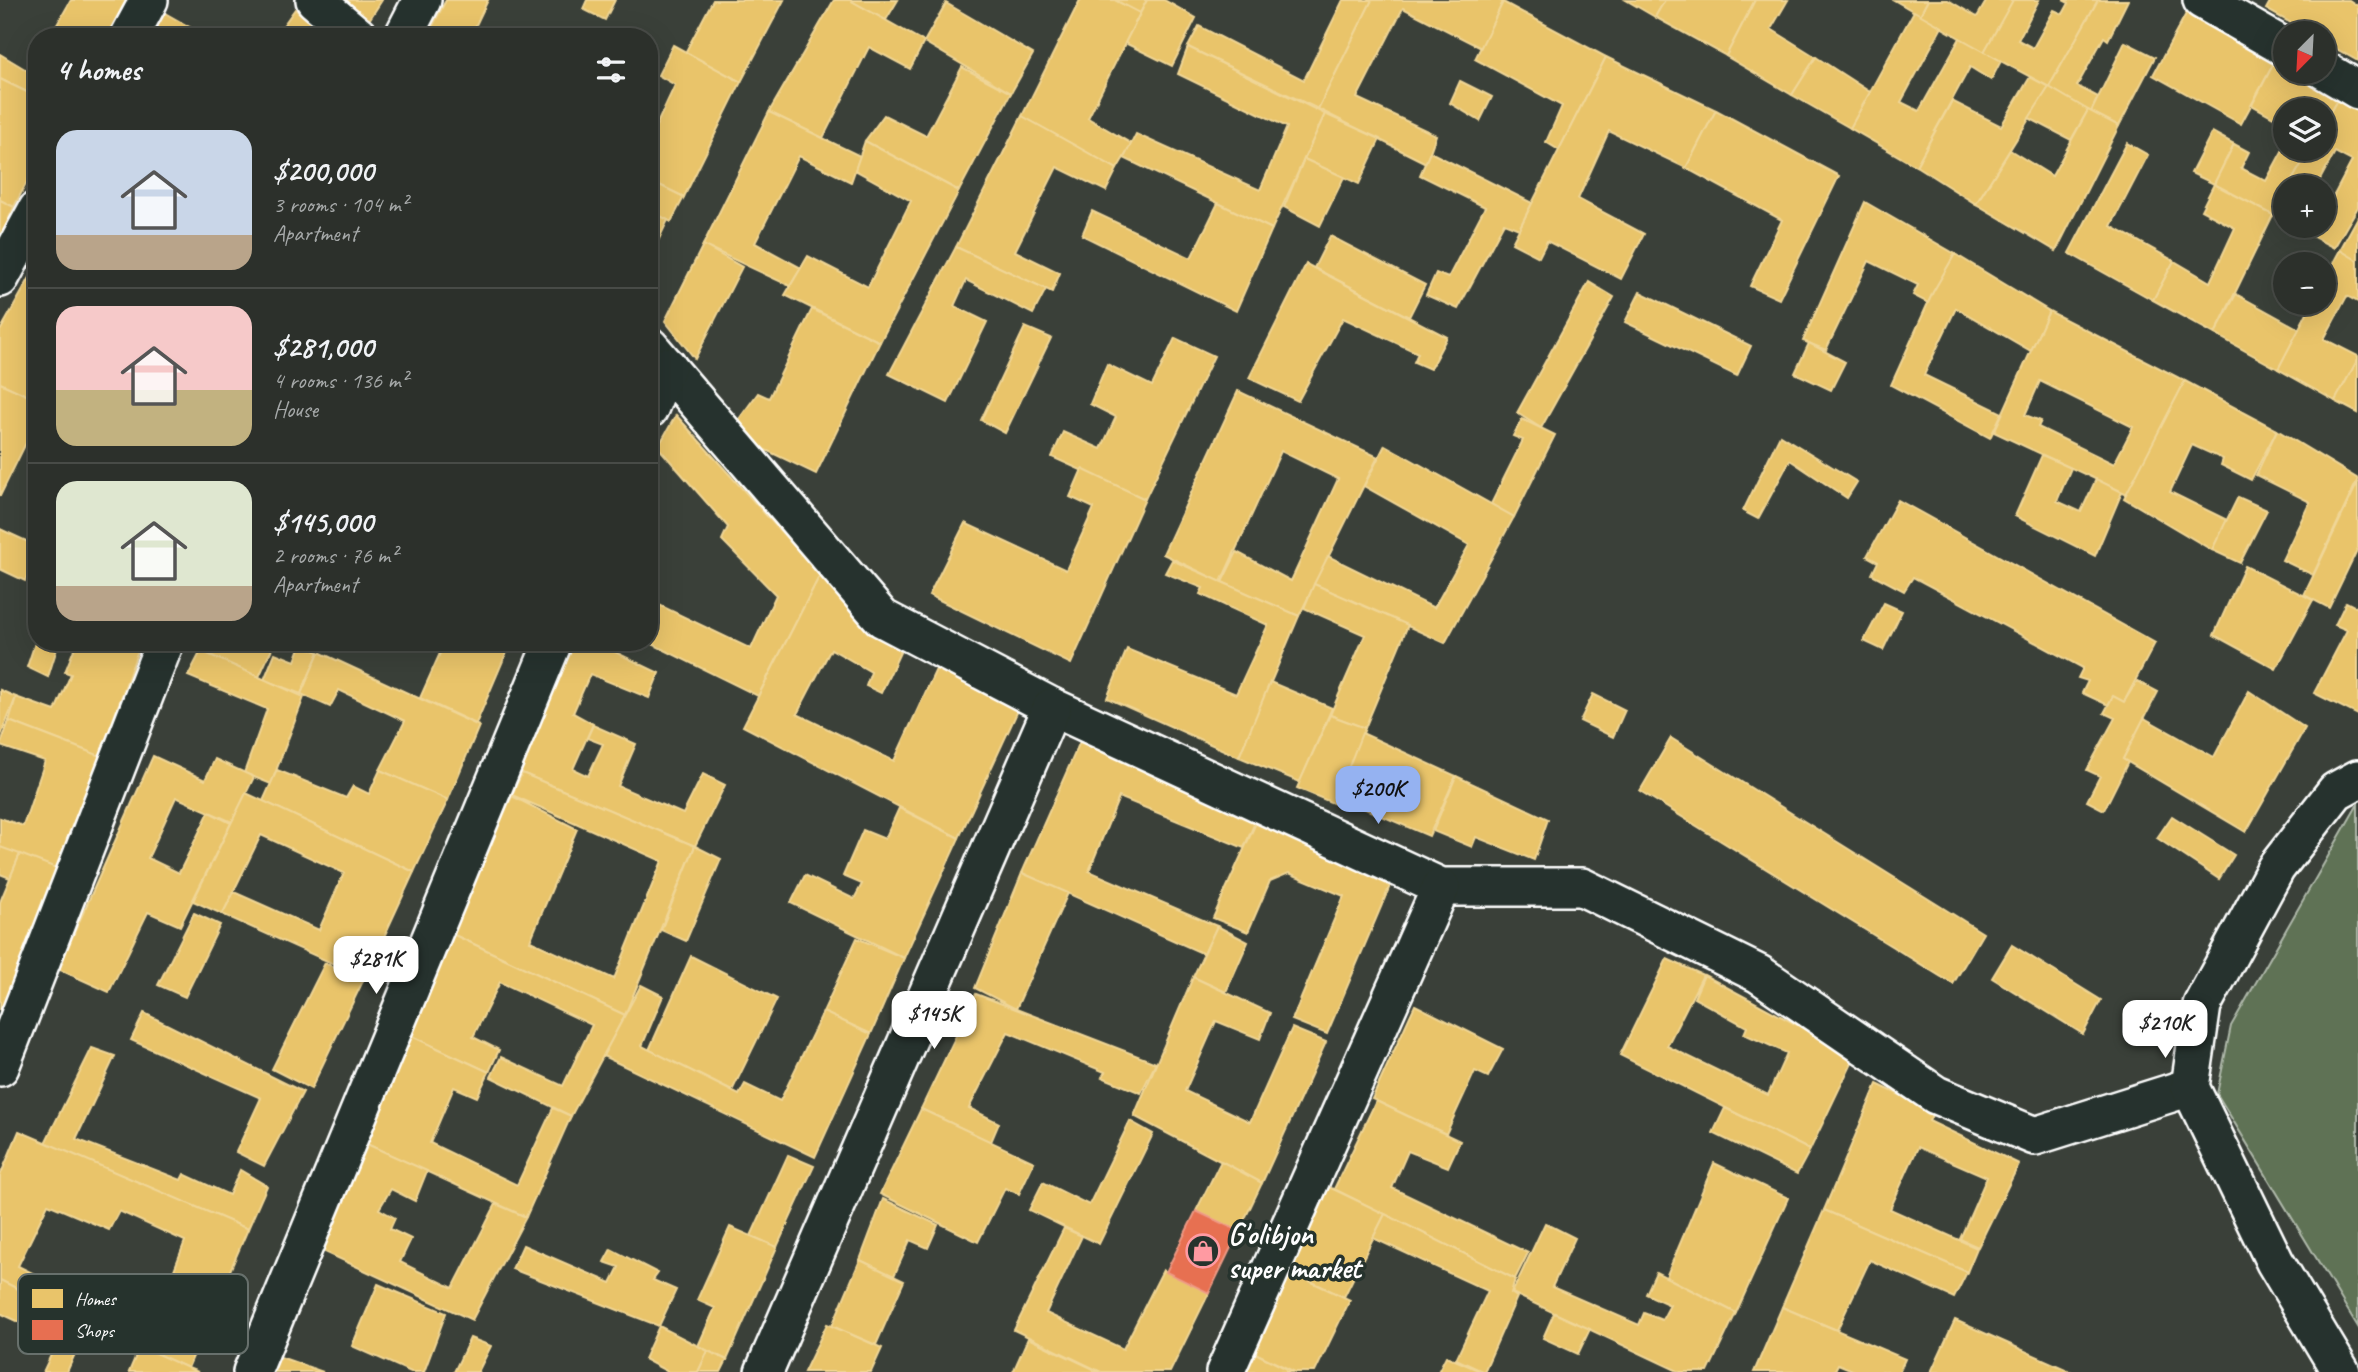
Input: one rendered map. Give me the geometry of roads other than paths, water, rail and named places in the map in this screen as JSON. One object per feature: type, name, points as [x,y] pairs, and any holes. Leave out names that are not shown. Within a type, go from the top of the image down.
[{"type":"street","points":[[134,28],[149,0]]},
{"type":"street","points":[[316,0],[349,28]]},
{"type":"street","points":[[408,28],[422,0]]},
{"type":"street","points":[[2202,0],[2273,41]]},
{"type":"street","points":[[2336,77],[2358,90]]},
{"type":"street","points":[[0,278],[28,226]]},
{"type":"street","points":[[658,356],[882,618],[1052,707],[1441,887],[1582,887],[1759,974],[1936,1095],[2035,1136],[2190,1087]]},
{"type":"street","points":[[0,1067],[162,651]]},
{"type":"street","points":[[252,1372],[549,651]]},
{"type":"street","points":[[764,1372],[1052,707]]},
{"type":"street","points":[[2341,1372],[2275,1262],[2190,1087],[2202,1005],[2276,868],[2336,791],[2358,779]]},
{"type":"street","points":[[1225,1372],[1441,887]]},
{"type":"place","name":"G'olibjon super market","points":[[1203,1251]]}]
